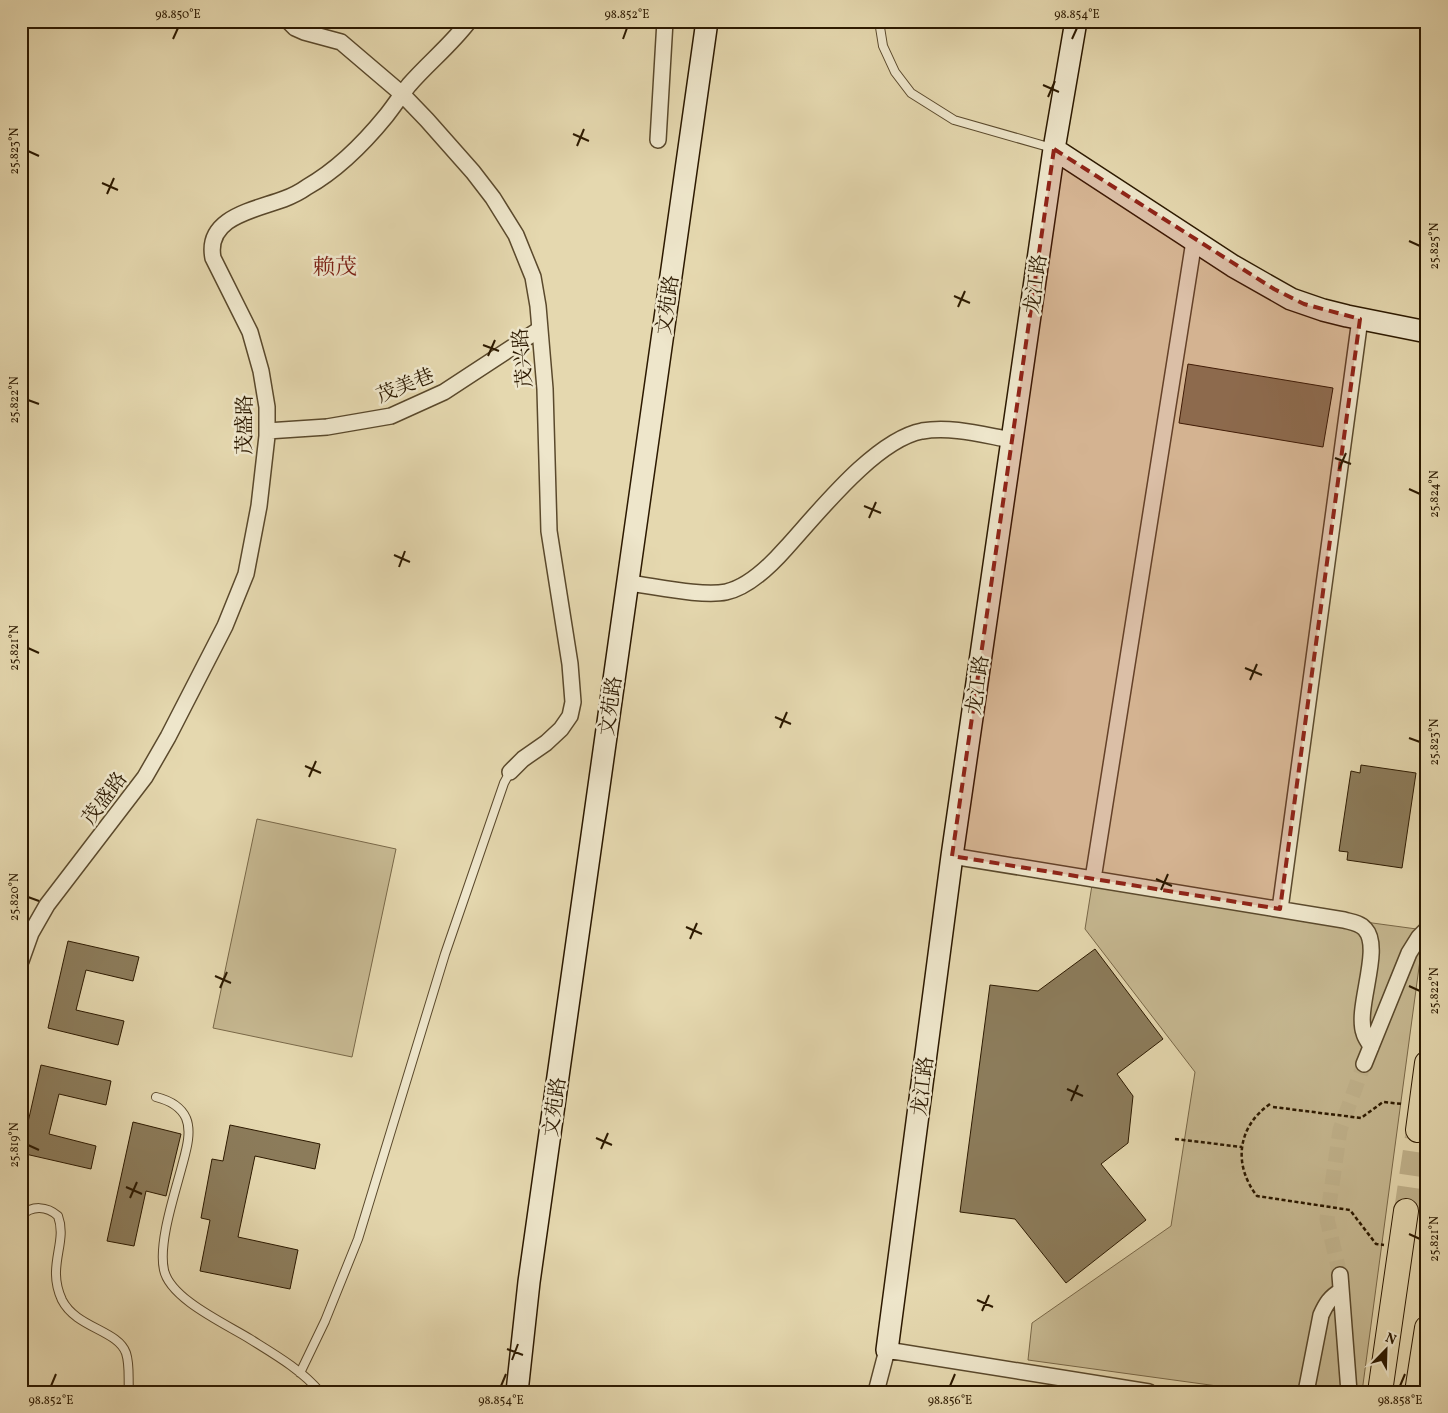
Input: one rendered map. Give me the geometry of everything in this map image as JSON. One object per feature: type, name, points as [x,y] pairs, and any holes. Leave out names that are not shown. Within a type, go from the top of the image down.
[{"type":"main road","points":[[1418,1130],[1427,1062]]},
{"type":"main road","points":[[1380,1392],[1406,1212]]},
{"type":"main road","points":[[1417,1392],[1427,1328]]},
{"type":"street","name":"茂兴路","points":[[288,21],[295,28],[304,32],[341,42],[402,94],[463,159],[493,198],[506,217],[526,257],[532,277],[538,306],[545,389],[549,532],[570,664],[573,702],[570,716],[561,729],[546,743],[522,759],[510,772]]},
{"type":"street","name":"茂盛路","points":[[21,961],[31,933],[47,905],[141,785],[225,626],[241,588],[250,555],[259,506],[267,431],[265,390],[256,350],[243,316],[220,275],[214,258],[212,247],[215,235],[222,226],[234,218],[296,194],[321,178],[353,152],[370,135],[402,94],[469,21]]},
{"type":"street","points":[[658,140],[665,21]]},
{"type":"street","name":"文苑路","points":[[518,1392],[529,1282],[707,21]]},
{"type":"street","name":"龙江路","points":[[887,1350],[952,856],[1054,149],[1076,21]]},
{"type":"street","points":[[1054,149],[1194,241],[1291,298],[1323,310],[1427,332]]},
{"type":"street","points":[[1093,879],[1194,241]]},
{"type":"street","points":[[1280,909],[1360,319]]},
{"type":"street","name":"茂美巷","points":[[267,431],[327,428],[391,416],[444,392],[540,329]]},
{"type":"street","points":[[628,583],[710,593],[727,592],[746,583],[776,560],[844,485],[882,450],[900,438],[922,431],[949,430],[1012,440]]},
{"type":"street","points":[[952,856],[1357,923],[1366,929],[1370,940],[1371,953],[1362,1017],[1363,1032],[1371,1047]]},
{"type":"street","points":[[1364,1064],[1409,953],[1419,937],[1427,929]]},
{"type":"street","points":[[1340,1275],[1349,1392]]},
{"type":"street","points":[[1306,1392],[1321,1315],[1326,1303],[1341,1291]]},
{"type":"street","points":[[876,1392],[887,1350],[1056,1384],[1149,1392]]},
{"type":"lane","points":[[879,21],[883,46],[895,72],[910,93],[954,120],[1054,149]]},
{"type":"lane","points":[[300,1373],[325,1320],[358,1239],[445,954],[504,783],[510,772]]},
{"type":"lane","points":[[156,1097],[169,1101],[179,1108],[186,1118],[188,1129],[185,1154],[164,1243],[163,1263],[166,1277],[176,1290],[190,1302],[300,1373],[320,1392]]},
{"type":"lane","points":[[21,1216],[29,1209],[37,1208],[48,1210],[58,1216],[61,1230],[55,1276],[61,1297],[68,1309],[78,1318],[114,1338],[121,1344],[128,1363],[129,1392]]},
{"type":"path","points":[[1273,1107],[1361,1118],[1383,1102]]},
{"type":"path","points":[[1270,1104],[1254,1119],[1244,1136],[1242,1147],[1241,1156],[1244,1174],[1257,1196],[1350,1210],[1376,1244]]},
{"type":"path","points":[[1175,1139],[1242,1147]]},
{"type":"path","points":[[1425,1186],[1427,1176]]},
{"type":"highlighted area","points":[[1054,149],[1274,289],[1304,304],[1360,319],[1280,909],[952,856]]},
{"type":"shaded area","points":[[257,819],[396,849],[352,1057],[213,1028]]},
{"type":"shaded area","points":[[1092,885],[1424,930],[1362,1392],[1261,1392],[1028,1360],[1032,1323],[1171,1226],[1195,1072],[1085,929]]},
{"type":"building","points":[[1188,364],[1333,388],[1323,447],[1179,423]]},
{"type":"building","points":[[1361,765],[1416,773],[1402,868],[1347,860],[1348,852],[1339,851],[1351,771],[1360,773]]},
{"type":"building","points":[[68,941],[139,957],[133,981],[86,970],[76,1010],[124,1021],[118,1045],[48,1028]]},
{"type":"building","points":[[1095,949],[1163,1039],[1117,1074],[1133,1096],[1128,1143],[1101,1164],[1146,1220],[1066,1283],[1015,1219],[960,1212],[990,985],[1038,991]]},
{"type":"building","points":[[41,1065],[111,1081],[106,1105],[59,1094],[49,1134],[96,1146],[91,1169],[21,1153]]},
{"type":"building","points":[[133,1122],[181,1134],[166,1196],[146,1191],[134,1246],[107,1241]]},
{"type":"building","points":[[230,1125],[320,1144],[315,1169],[255,1156],[238,1237],[298,1250],[290,1289],[200,1271],[210,1220],[201,1218],[212,1159],[223,1161]]},
{"type":"tunnel","points":[[1340,1275],[1327,1219],[1340,1130],[1364,1064]]},
{"type":"tunnel","points":[[1406,1211],[1418,1130]]},
{"type":"district","name":"赖茂","points":[[335,266]]}]
